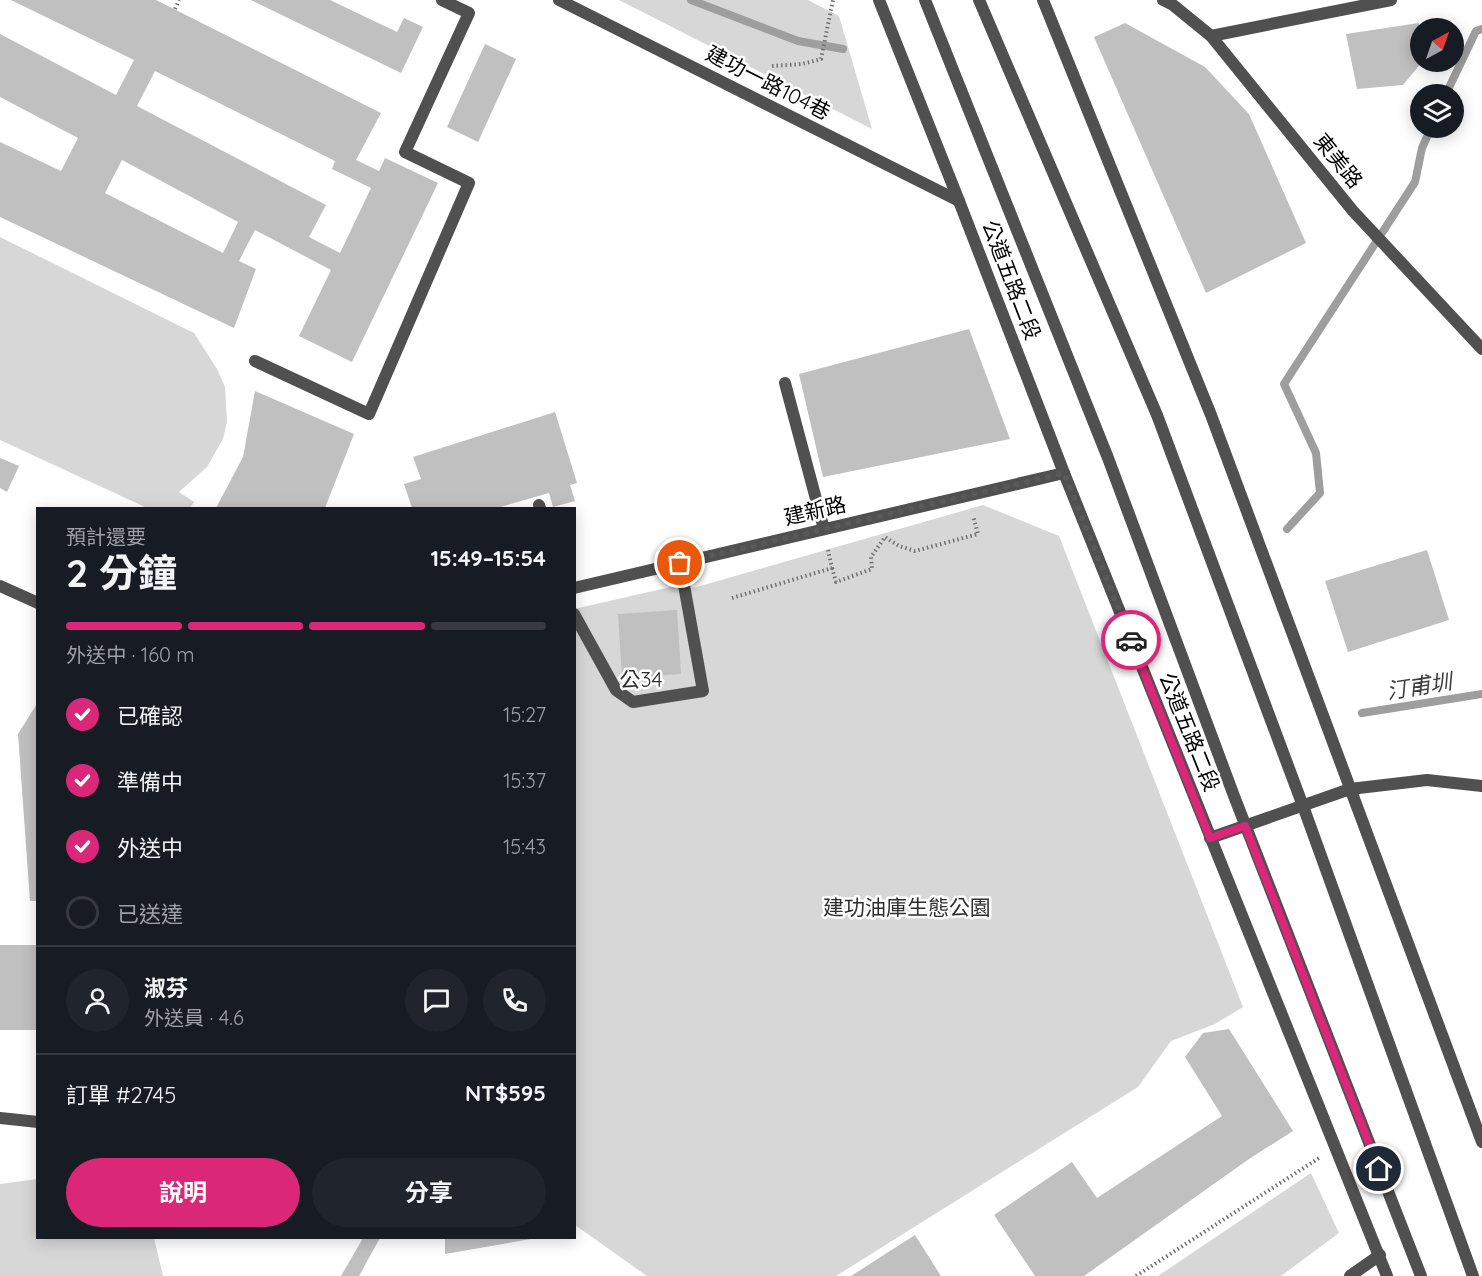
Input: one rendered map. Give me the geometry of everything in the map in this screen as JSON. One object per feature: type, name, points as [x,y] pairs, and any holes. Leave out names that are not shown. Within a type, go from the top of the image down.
[{"type":"street","points":[[255,361],[369,414],[469,183],[405,152],[469,13],[442,0]]},
{"type":"street","name":"建功一路104巷","points":[[559,0],[959,201]]},
{"type":"street","name":"公道五路二段","points":[[879,0],[1064,473],[1387,1276]]},
{"type":"street","name":"公道五路二段","points":[[926,0],[1108,458],[1245,826],[1421,1276]]},
{"type":"street","points":[[979,0],[1157,415],[1303,806],[1473,1276]]},
{"type":"street","points":[[1043,0],[1211,415],[1482,1142]]},
{"type":"street","name":"東美路","points":[[1163,0],[1173,5],[1210,36],[1353,211],[1482,349]]},
{"type":"street","points":[[1210,36],[1391,0]]},
{"type":"street","points":[[785,383],[824,529]]},
{"type":"street","name":"建新路","points":[[576,588],[1064,473]]},
{"type":"street","points":[[576,618],[616,690],[633,702],[703,691],[680,563]]},
{"type":"street","points":[[0,585],[36,602]]},
{"type":"street","points":[[1210,838],[1350,789],[1427,780],[1482,786]]},
{"type":"street","points":[[0,1118],[36,1122]]},
{"type":"street","points":[[1461,1245],[1482,1273]]},
{"type":"street","points":[[1350,1276],[1380,1255]]},
{"type":"path","points":[[175,9],[179,0]]},
{"type":"path","points":[[771,66],[802,64],[821,59],[832,0]]},
{"type":"path","points":[[828,550],[836,582],[873,569],[871,556],[885,537],[899,546],[915,551],[978,534],[973,516]]},
{"type":"path","points":[[732,598],[832,568]]},
{"type":"path","points":[[1136,1276],[1319,1157]]},
{"type":"green space","points":[[619,0],[808,0],[839,16],[872,129]]},
{"type":"green space","points":[[0,237],[194,333],[217,369],[225,387],[227,421],[223,439],[207,467],[179,492],[194,502],[191,507],[145,507],[0,440]]},
{"type":"green space","name":"建功油庫生態公園","points":[[983,505],[1059,536],[1243,1007],[1215,1024],[1171,1041],[1138,1087],[836,1276],[647,1276],[576,1226],[576,609],[684,584],[686,590]]},
{"type":"green space","points":[[1311,1173],[1339,1233],[1281,1276],[1158,1276]]},
{"type":"green space","points":[[36,1179],[36,1239],[154,1239],[163,1276],[0,1276],[0,1184]]},
{"type":"building","points":[[11,0],[156,0],[381,113],[356,160],[379,171],[385,158],[438,183],[352,362],[299,336],[331,270],[255,230],[239,261],[256,269],[234,328],[0,217],[0,142],[61,171],[78,138],[0,97],[0,34],[116,95],[134,60]],"holes":[[[155,71],[335,161],[332,169],[371,188],[340,253],[309,237],[326,205],[137,106]],[[122,160],[238,222],[223,253],[105,193]]]},
{"type":"building","points":[[251,0],[330,0],[397,32],[404,18],[423,27],[401,73]]},
{"type":"building","points":[[1125,23],[1205,67],[1249,114],[1306,243],[1206,293],[1094,37]]},
{"type":"building","points":[[1410,24],[1410,72],[1414,72],[1403,85],[1357,89],[1346,34]]},
{"type":"building","points":[[485,44],[516,59],[478,142],[447,127]]},
{"type":"building","points":[[969,329],[1010,439],[823,477],[799,374]]},
{"type":"building","points":[[255,391],[354,434],[325,507],[217,507],[243,457]]},
{"type":"building","points":[[555,412],[577,483],[570,485],[575,501],[553,507],[549,493],[500,507],[412,507],[404,484],[421,479],[413,457]]},
{"type":"building","points":[[0,458],[19,466],[7,492],[0,488]]},
{"type":"building","points":[[1427,550],[1449,620],[1348,652],[1325,581]]},
{"type":"building","points":[[677,610],[681,674],[622,678],[618,614]]},
{"type":"building","points":[[36,705],[36,901],[30,901],[18,734]]},
{"type":"building","points":[[0,945],[36,945],[36,1030],[0,1030]]},
{"type":"building","points":[[1229,1029],[1293,1131],[1249,1159],[1084,1276],[1035,1276],[994,1215],[1072,1162],[1097,1198],[1222,1116],[1185,1057],[1203,1033]]},
{"type":"building","points":[[915,1235],[941,1276],[851,1276]]},
{"type":"building","points":[[362,1239],[379,1239],[359,1276],[341,1276]]},
{"type":"building","points":[[445,1239],[531,1239],[445,1254]]},
{"type":"waterway","name":"汀甫圳","points":[[691,0],[798,41],[843,49]]},
{"type":"waterway","points":[[1451,84],[1476,31],[1482,29]]},
{"type":"waterway","points":[[1287,529],[1320,493],[1316,453],[1284,384],[1415,182],[1422,148],[1426,138]]},
{"type":"waterway","name":"汀甫圳","points":[[1362,713],[1482,694]]},
{"type":"way so far","points":[[680,563],[1064,473],[1131,640]]},
{"type":"route","points":[[1131,640],[1210,838],[1245,826],[1379,1169]]},
{"type":"park label","name":"公34","points":[[641,680]]}]
